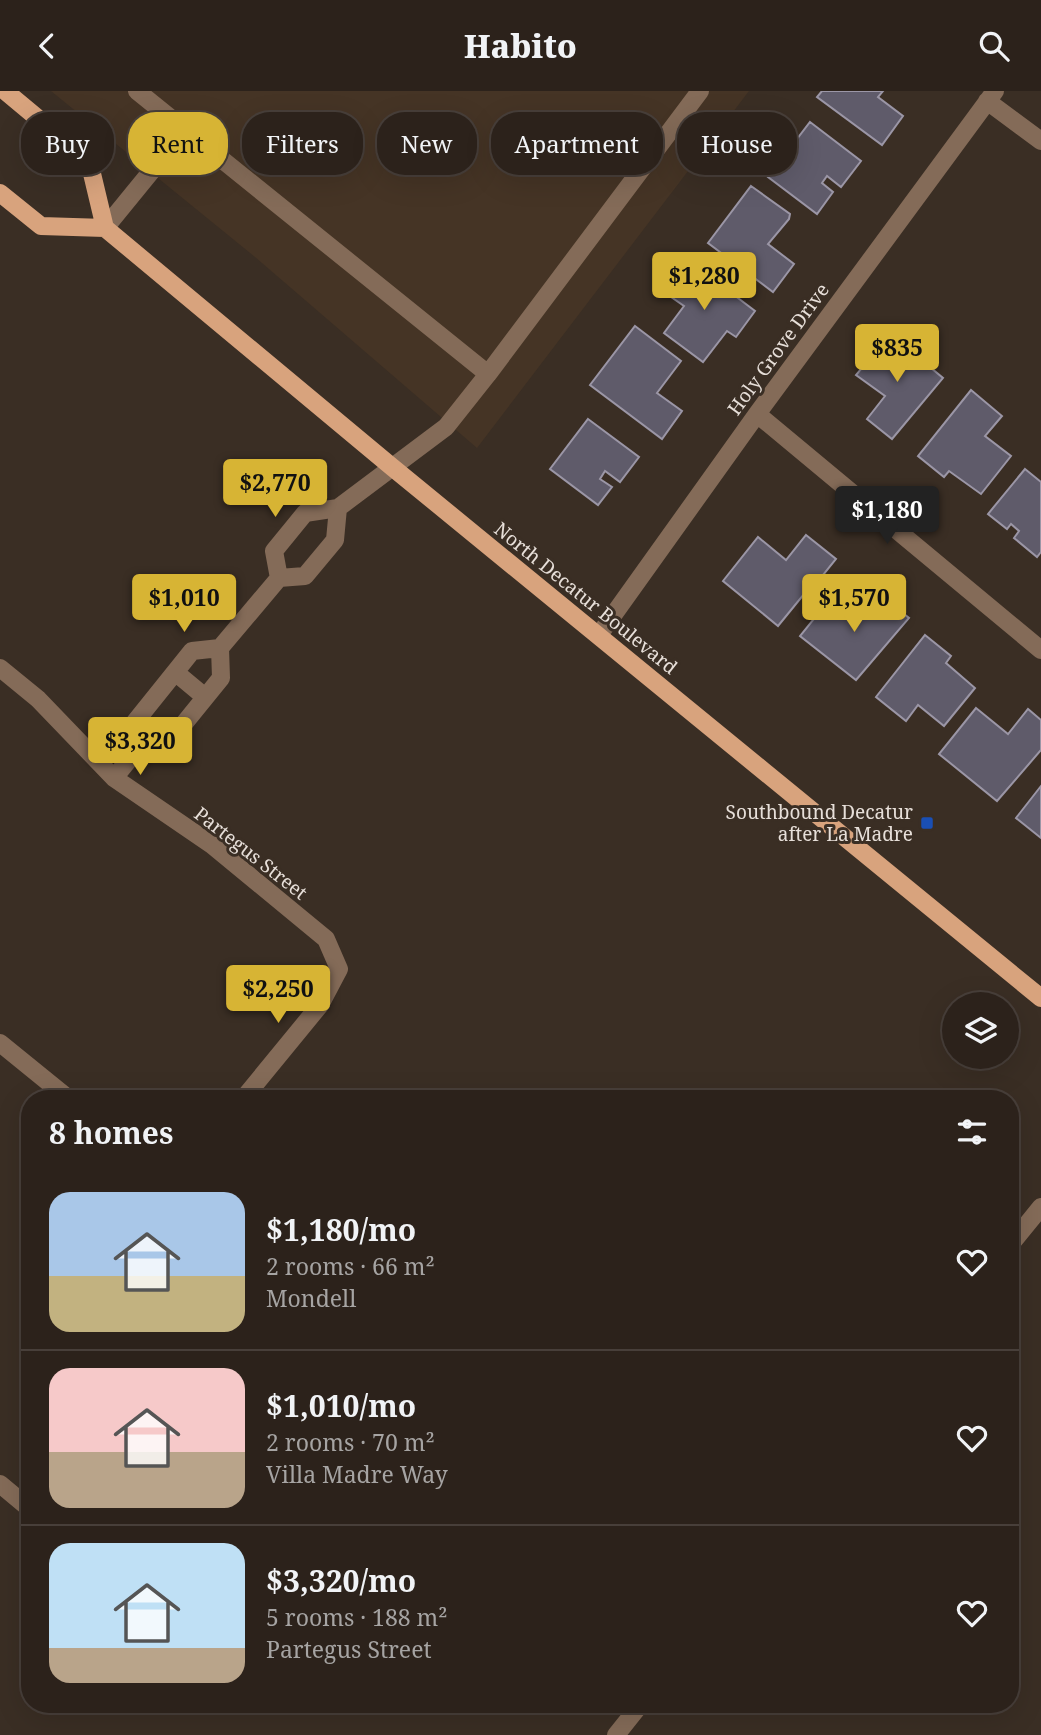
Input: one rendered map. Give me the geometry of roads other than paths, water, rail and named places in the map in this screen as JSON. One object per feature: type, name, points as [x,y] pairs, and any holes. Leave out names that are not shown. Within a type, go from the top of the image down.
[{"type":"main road","points":[[0,193],[41,226],[105,228],[89,161],[5,91]]},
{"type":"main road","name":"North Decatur Boulevard","points":[[105,228],[1041,999]]},
{"type":"street","points":[[137,91],[163,112]]},
{"type":"street","points":[[279,578],[274,551],[305,513],[338,508],[446,427],[699,91]]},
{"type":"street","points":[[991,96],[1041,141]]},
{"type":"street","name":"Holy Grove Drive","points":[[599,635],[757,414],[991,96]]},
{"type":"street","points":[[228,165],[488,374]]},
{"type":"street","points":[[105,228],[148,175]]},
{"type":"street","points":[[757,414],[1041,650]]},
{"type":"street","points":[[136,751],[165,747],[221,678],[220,648],[279,578],[305,576],[335,540],[338,508]]},
{"type":"street","points":[[114,778],[136,751],[135,722],[192,651],[220,648]]},
{"type":"street","name":"Partegus Street","points":[[0,668],[38,699],[114,778],[212,845],[326,939],[339,969],[320,1005],[250,1090]]},
{"type":"street","points":[[176,672],[205,697]]},
{"type":"street","points":[[0,1043],[58,1090]]},
{"type":"street","points":[[1019,1234],[1041,1207]]},
{"type":"street","points":[[0,1484],[21,1502]]},
{"type":"street","points":[[616,1735],[634,1713]]},
{"type":"place","name":"Southbound Decatur after La Madre","points":[[927,823]]}]
